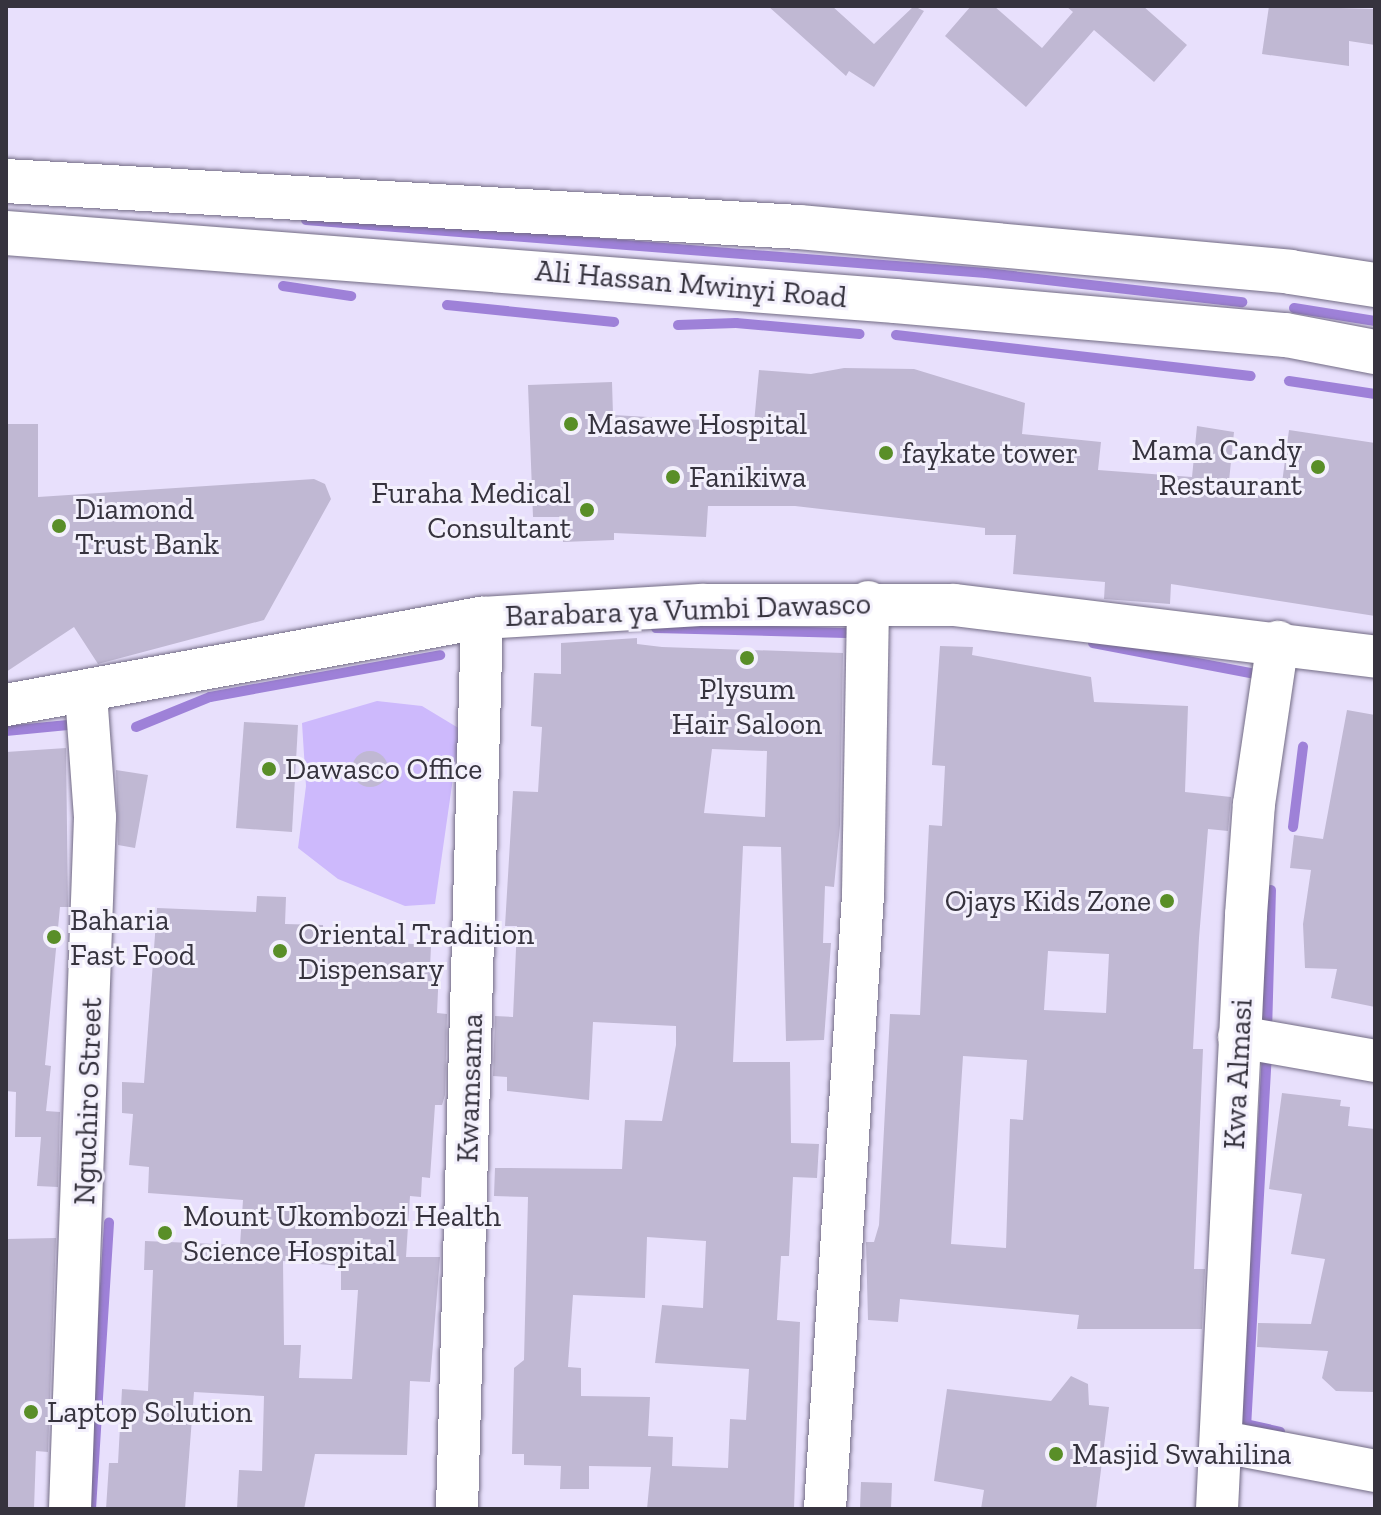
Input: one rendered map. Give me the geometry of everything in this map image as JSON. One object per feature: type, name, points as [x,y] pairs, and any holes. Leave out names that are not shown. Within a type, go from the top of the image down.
[{"type":"highway","name":"Ali Hassan Mwinyi Road","points":[[6,181],[799,227],[1375,285]]},
{"type":"highway","name":"Ali Hassan Mwinyi Road","points":[[6,233],[1192,327],[1375,352]]},
{"type":"street","name":"Barabara ya Vumbi Dawasco","points":[[6,705],[86,693],[482,618],[868,602],[1034,611],[1375,657]]},
{"type":"street","points":[[825,1509],[863,894],[868,602]]},
{"type":"street","name":"Kwamsama","points":[[457,1509],[482,618]]},
{"type":"street","name":"Kwa Almasi","points":[[1217,1509],[1223,1442],[1239,1037],[1254,804],[1278,642]]},
{"type":"street","name":"Nguchiro Street","points":[[70,1509],[94,832],[86,693]]},
{"type":"street","points":[[1239,1037],[1375,1061]]},
{"type":"street","points":[[1223,1442],[1375,1471]]},
{"type":"shaded area","points":[[377,701],[422,706],[460,729],[435,904],[405,906],[338,879],[298,848],[306,786],[302,723]]},
{"type":"building","points":[[768,6],[832,6],[874,44],[914,6],[924,11],[874,87],[849,71],[846,76]]},
{"type":"building","points":[[971,6],[994,6],[1042,48],[1073,12],[1066,6],[1143,6],[1187,45],[1154,82],[1094,30],[1026,107],[945,36]]},
{"type":"building","points":[[1269,6],[1375,9],[1375,45],[1349,41],[1349,66],[1262,54]]},
{"type":"building","points":[[844,368],[914,369],[1025,403],[1022,434],[1101,442],[1098,470],[1192,477],[1197,426],[1234,432],[1228,491],[1280,498],[1289,430],[1375,443],[1375,616],[1171,584],[1170,604],[1104,599],[1105,582],[1013,574],[1016,535],[985,535],[985,528],[795,506],[708,506],[706,537],[614,533],[614,540],[563,542],[562,517],[533,517],[528,385],[612,382],[613,415],[754,423],[759,370],[811,374]]},
{"type":"building","points":[[6,424],[38,424],[38,497],[314,479],[325,484],[331,499],[264,620],[98,664],[74,627],[6,672]]},
{"type":"building","points":[[637,638],[637,644],[662,647],[843,653],[840,825],[834,887],[825,886],[823,943],[831,943],[824,1040],[786,1041],[781,847],[743,846],[733,1062],[790,1062],[791,1143],[819,1144],[817,1178],[793,1177],[789,1256],[781,1256],[777,1320],[800,1322],[794,1509],[647,1509],[651,1467],[589,1466],[589,1489],[560,1489],[561,1466],[524,1465],[524,1454],[512,1454],[514,1368],[524,1360],[528,1197],[494,1196],[495,1168],[622,1169],[625,1120],[662,1121],[676,1045],[676,1026],[593,1022],[589,1100],[507,1091],[507,1077],[493,1076],[495,1016],[513,1017],[517,926],[505,926],[513,791],[538,792],[542,727],[531,726],[534,673],[561,674],[561,643]],"holes":[[[712,749],[767,751],[765,817],[704,813]],[[647,1237],[706,1241],[703,1308],[662,1305],[655,1363],[749,1369],[746,1420],[730,1419],[728,1468],[672,1466],[673,1437],[648,1436],[650,1397],[581,1396],[581,1368],[568,1367],[573,1295],[645,1298]]]},
{"type":"building","points":[[940,646],[973,647],[972,655],[1091,677],[1094,702],[1188,706],[1185,792],[1231,797],[1228,831],[1208,829],[1199,938],[1193,1049],[1203,1049],[1194,1269],[1205,1269],[1202,1329],[1077,1329],[1079,1315],[900,1299],[898,1322],[868,1320],[866,1242],[874,1242],[879,1225],[890,1014],[920,1015],[929,825],[942,826],[945,766],[932,765]],"holes":[[[1048,951],[1109,954],[1106,1013],[1044,1010]],[[963,1056],[1027,1060],[1023,1120],[1010,1119],[1006,1248],[951,1244]]]},
{"type":"building","points":[[1347,710],[1375,715],[1375,1007],[1331,998],[1337,969],[1305,968],[1303,924],[1311,870],[1290,868],[1294,835],[1323,839]]},
{"type":"building","points":[[244,722],[298,725],[292,832],[236,828]]},
{"type":"building","points":[[66,748],[68,907],[60,907],[45,1065],[51,1066],[46,1111],[60,1112],[58,1187],[37,1186],[41,1137],[15,1137],[16,1092],[6,1091],[6,752]]},
{"type":"building","points":[[370,751],[383,756],[388,769],[383,782],[370,787],[357,782],[352,769],[357,756]]},
{"type":"building","points":[[116,770],[148,775],[135,848],[118,845]]},
{"type":"building","points":[[257,896],[286,897],[285,924],[323,925],[323,939],[431,945],[430,968],[439,969],[437,1013],[447,1014],[445,1095],[442,1105],[435,1105],[430,1178],[422,1177],[421,1197],[410,1196],[406,1257],[440,1257],[430,1382],[410,1381],[407,1455],[315,1454],[304,1509],[237,1509],[239,1470],[262,1471],[264,1396],[194,1392],[185,1509],[106,1509],[109,1463],[118,1463],[122,1389],[148,1391],[153,1270],[144,1270],[145,1241],[240,1245],[243,1200],[148,1193],[149,1167],[129,1165],[133,1114],[122,1113],[122,1082],[144,1083],[157,908],[256,912]],"holes":[[[283,1261],[341,1266],[341,1290],[358,1290],[352,1379],[299,1378],[301,1345],[284,1345]]]},
{"type":"building","points":[[1282,1093],[1341,1100],[1340,1106],[1350,1107],[1348,1126],[1375,1129],[1375,1392],[1336,1391],[1322,1378],[1328,1351],[1257,1347],[1258,1323],[1311,1324],[1325,1259],[1291,1254],[1302,1194],[1269,1189]]},
{"type":"building","points":[[56,1238],[48,1452],[36,1451],[34,1509],[6,1509],[6,1239]]},
{"type":"building","points":[[1071,1376],[1088,1384],[1089,1405],[1109,1407],[1096,1509],[981,1509],[984,1490],[934,1481],[947,1389],[1051,1401]]},
{"type":"building","points":[[861,1482],[892,1483],[891,1509],[860,1509]]},
{"type":"waterway","points":[[306,220],[986,273],[1242,302]]},
{"type":"waterway","points":[[283,286],[351,296]]},
{"type":"waterway","points":[[447,305],[614,322]]},
{"type":"waterway","points":[[1294,308],[1375,321]]},
{"type":"waterway","points":[[678,325],[736,323],[860,334]]},
{"type":"waterway","points":[[896,335],[1251,376]]},
{"type":"waterway","points":[[1289,381],[1375,394]]},
{"type":"waterway","points":[[656,628],[846,633]]},
{"type":"waterway","points":[[1093,643],[1266,676]]},
{"type":"waterway","points":[[136,727],[210,697],[440,655]]},
{"type":"waterway","points":[[6,731],[68,725]]},
{"type":"waterway","points":[[1293,827],[1303,747]]},
{"type":"waterway","points":[[1267,1032],[1271,890]]},
{"type":"waterway","points":[[1267,1052],[1246,1424],[1280,1432]]},
{"type":"waterway","points":[[91,1509],[109,1223]]},
{"type":"place","name":"Masawe Hospital","points":[[571,424]]},
{"type":"place","name":"faykate tower","points":[[886,453]]},
{"type":"place","name":"Mama Candy Restaurant","points":[[1318,467]]},
{"type":"place","name":"Fanikiwa","points":[[673,477]]},
{"type":"place","name":"Furaha Medical Consultant","points":[[587,510]]},
{"type":"place","name":"Diamond Trust Bank","points":[[59,526]]},
{"type":"place","name":"Plysum Hair Saloon","points":[[747,658]]},
{"type":"place","name":"Dawasco Office","points":[[269,769]]},
{"type":"place","name":"Ojays Kids Zone","points":[[1167,901]]},
{"type":"place","name":"Baharia Fast Food","points":[[54,937]]},
{"type":"place","name":"Oriental Tradition Dispensary","points":[[280,951]]},
{"type":"place","name":"Mount Ukombozi Health Science Hospital","points":[[165,1233]]},
{"type":"place","name":"Laptop Solution","points":[[31,1412]]},
{"type":"place","name":"Masjid Swahilina","points":[[1056,1454]]}]
